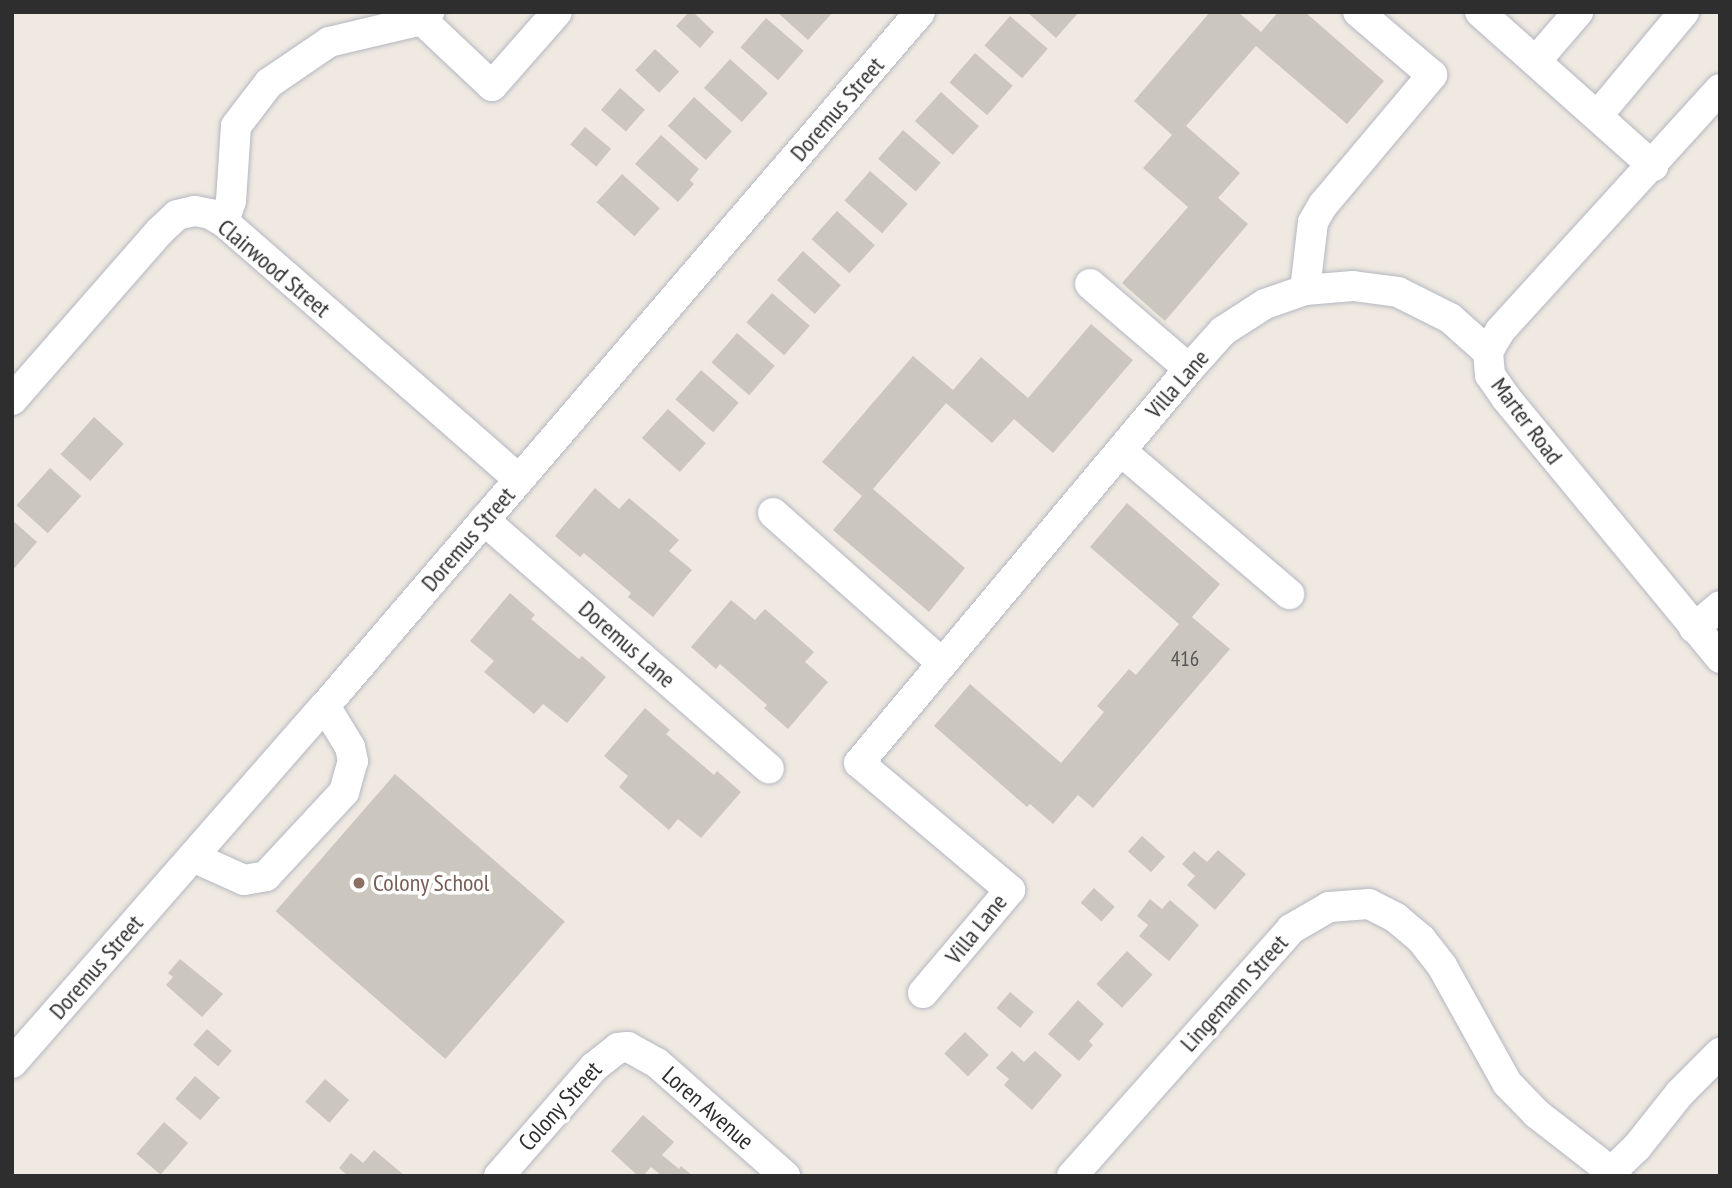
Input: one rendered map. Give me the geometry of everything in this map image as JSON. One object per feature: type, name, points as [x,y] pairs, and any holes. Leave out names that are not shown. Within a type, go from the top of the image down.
[{"type":"street","points":[[224,222],[231,201],[236,126],[269,83],[329,42],[425,16],[492,86],[557,12]]},
{"type":"street","name":"Doremus Street","points":[[12,1063],[325,706],[920,12]]},
{"type":"street","points":[[1305,290],[1313,222],[1331,195],[1432,75],[1358,12]]},
{"type":"street","points":[[1480,12],[1653,166]]},
{"type":"street","points":[[1536,61],[1578,12]]},
{"type":"street","points":[[1598,115],[1684,12]]},
{"type":"street","name":"Marter Road","points":[[1720,89],[1653,166],[1500,331],[1488,352],[1490,375],[1506,398],[1720,659]]},
{"type":"street","name":"Clairwood Street","points":[[12,400],[177,215],[195,211],[210,214],[224,222],[519,480]]},
{"type":"street","points":[[1090,284],[1189,369]]},
{"type":"street","name":"Villa Lane","points":[[923,993],[1010,890],[859,764],[941,662],[1189,369],[1223,331],[1265,304],[1305,290],[1353,286],[1398,292],[1450,318],[1488,352]]},
{"type":"street","points":[[1121,451],[1289,594]]},
{"type":"street","points":[[773,513],[941,662]]},
{"type":"street","name":"Doremus Lane","points":[[484,520],[769,769]]},
{"type":"street","points":[[1694,628],[1720,606]]},
{"type":"street","points":[[193,857],[244,880],[267,876],[335,802],[348,782],[353,761],[347,741],[325,706]]},
{"type":"street","name":"Lingemann Street","points":[[1072,1176],[1291,929],[1329,907],[1370,904],[1396,918],[1421,939],[1442,966],[1507,1083],[1537,1114],[1611,1174]]},
{"type":"street","name":"Colony Street","points":[[499,1176],[594,1067],[618,1048],[628,1047]]},
{"type":"street","name":"Loren Avenue","points":[[628,1047],[657,1063],[785,1176]]},
{"type":"street","points":[[1611,1174],[1681,1093],[1720,1053]]},
{"type":"building","points":[[689,12],[693,12],[714,32],[700,48],[676,26]]},
{"type":"building","points":[[777,12],[833,12],[808,40]]},
{"type":"building","points":[[1027,12],[1079,12],[1056,38]]},
{"type":"building","points":[[1210,12],[1238,12],[1261,32],[1278,12],[1305,12],[1384,81],[1347,124],[1256,46],[1186,126],[1240,173],[1218,198],[1248,224],[1165,321],[1122,283],[1188,207],[1143,168],[1172,135],[1134,101]]},
{"type":"building","points":[[1010,16],[1048,49],[1022,78],[984,45]]},
{"type":"building","points":[[766,18],[804,51],[778,80],[740,47]]},
{"type":"building","points":[[655,49],[679,72],[659,93],[635,70]]},
{"type":"building","points":[[975,53],[1013,86],[987,115],[949,82]]},
{"type":"building","points":[[730,59],[768,93],[742,122],[704,88]]},
{"type":"building","points":[[620,88],[645,110],[626,132],[601,110]]},
{"type":"building","points":[[941,92],[979,126],[953,155],[915,121]]},
{"type":"building","points":[[694,97],[732,131],[706,160],[668,126]]},
{"type":"building","points":[[585,127],[611,149],[596,166],[570,145]]},
{"type":"building","points":[[903,130],[941,163],[916,191],[878,159]]},
{"type":"building","points":[[661,135],[699,169],[690,180],[694,184],[678,202],[635,164]]},
{"type":"building","points":[[870,171],[908,204],[882,233],[844,200]]},
{"type":"building","points":[[622,174],[660,208],[634,236],[597,202]]},
{"type":"building","points":[[837,211],[875,245],[849,273],[812,239]]},
{"type":"building","points":[[803,251],[841,285],[815,314],[777,280]]},
{"type":"building","points":[[772,293],[810,326],[784,355],[746,322]]},
{"type":"building","points":[[1091,324],[1133,360],[1053,453],[1014,419],[992,443],[946,403],[873,489],[965,568],[929,612],[833,530],[862,496],[822,462],[913,356],[953,390],[981,357],[1028,398]]},
{"type":"building","points":[[737,333],[775,366],[749,395],[711,362]]},
{"type":"building","points":[[701,370],[739,403],[713,432],[675,399]]},
{"type":"building","points":[[668,409],[706,443],[680,472],[642,438]]},
{"type":"building","points":[[94,417],[124,444],[90,481],[61,454]]},
{"type":"building","points":[[50,468],[81,496],[48,533],[17,505]]},
{"type":"building","points":[[595,488],[619,509],[629,498],[679,540],[669,551],[692,570],[653,617],[628,597],[631,593],[584,553],[580,557],[555,536]]},
{"type":"building","points":[[1127,503],[1220,584],[1192,617],[1230,649],[1093,808],[1078,795],[1053,824],[1030,804],[1027,807],[934,726],[970,684],[1061,763],[1104,712],[1097,706],[1129,669],[1136,675],[1179,624],[1090,547]]},
{"type":"building","points":[[12,520],[37,542],[12,571]]},
{"type":"building","points":[[510,593],[535,615],[531,619],[579,659],[582,656],[606,677],[567,723],[543,704],[534,714],[484,672],[494,661],[470,641]]},
{"type":"building","points":[[731,600],[755,620],[765,609],[814,652],[805,662],[828,682],[788,729],[764,708],[767,705],[720,664],[716,669],[691,647]]},
{"type":"building","points":[[645,708],[670,730],[666,734],[714,775],[717,771],[741,792],[701,838],[678,819],[669,830],[619,787],[628,776],[604,756]]},
{"type":"building","points":[[395,774],[565,922],[445,1059],[276,911]]},
{"type":"building","points":[[1142,836],[1165,857],[1151,872],[1128,852]]},
{"type":"building","points":[[1218,850],[1246,874],[1215,910],[1187,885],[1195,876],[1182,864],[1194,851],[1207,862]]},
{"type":"building","points":[[1094,888],[1115,907],[1101,922],[1081,903]]},
{"type":"building","points":[[1150,899],[1162,909],[1170,900],[1199,925],[1169,961],[1139,936],[1148,925],[1137,916]]},
{"type":"building","points":[[1127,951],[1153,975],[1122,1008],[1096,984]]},
{"type":"building","points":[[180,959],[223,994],[202,1017],[166,985],[173,977],[168,973]]},
{"type":"building","points":[[1010,992],[1034,1012],[1020,1028],[997,1008]]},
{"type":"building","points":[[1078,1000],[1104,1024],[1089,1041],[1093,1045],[1079,1061],[1048,1034]]},
{"type":"building","points":[[207,1029],[232,1051],[218,1066],[193,1045]]},
{"type":"building","points":[[965,1032],[989,1055],[968,1077],[944,1054]]},
{"type":"building","points":[[1012,1051],[1024,1062],[1035,1051],[1062,1075],[1032,1110],[1004,1085],[1009,1079],[996,1068]]},
{"type":"building","points":[[195,1076],[220,1098],[200,1120],[175,1099]]},
{"type":"building","points":[[325,1079],[349,1100],[329,1123],[305,1102]]},
{"type":"building","points":[[643,1115],[674,1142],[662,1155],[693,1176],[662,1176],[651,1167],[643,1176],[638,1176],[611,1151]]},
{"type":"building","points":[[164,1122],[188,1143],[161,1175],[136,1154]]},
{"type":"building","points":[[374,1150],[405,1176],[348,1176],[339,1168],[351,1153],[363,1163]]},
{"type":"place","name":"Colony School","points":[[359,883]]}]
